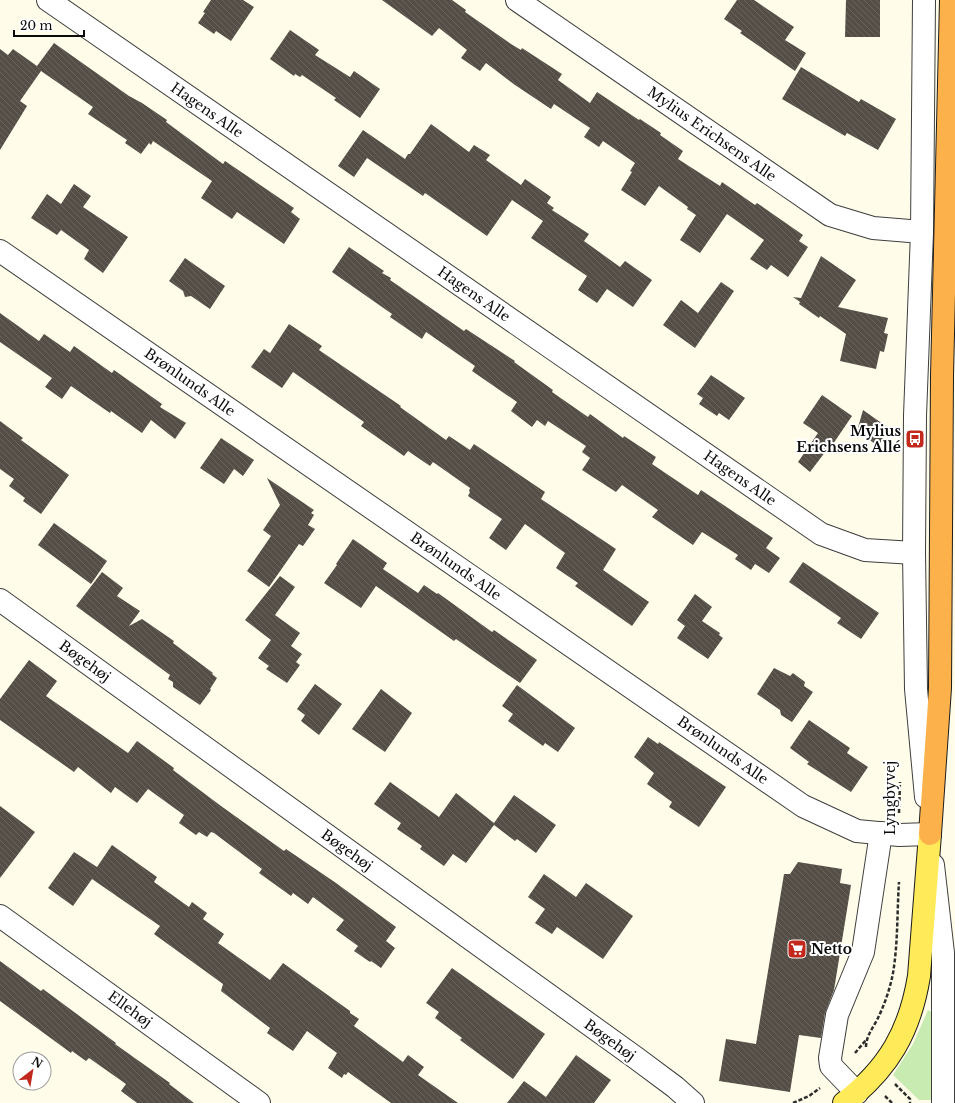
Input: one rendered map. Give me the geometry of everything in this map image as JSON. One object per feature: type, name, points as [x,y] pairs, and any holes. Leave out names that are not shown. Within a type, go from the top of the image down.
[{"type":"highway","points":[[930,834],[940,688],[942,376],[951,0]]},
{"type":"main road","points":[[851,1098],[870,1081],[884,1065],[898,1042],[909,1018],[916,997],[930,834]]},
{"type":"street","name":"Hagens Alle","points":[[48,0],[821,534],[865,550],[914,553]]},
{"type":"street","name":"Mylius Erichsens Alle","points":[[517,0],[830,215],[873,228],[922,232]]},
{"type":"street","points":[[924,0],[922,232],[915,416],[914,553],[916,689],[943,954],[943,1103]]},
{"type":"street","name":"Brønlunds Alle","points":[[0,251],[803,806],[857,831],[890,834],[930,834]]},
{"type":"street","name":"Bøgehøj","points":[[0,600],[642,1062],[693,1103]]},
{"type":"street","points":[[851,1098],[837,1072],[831,1066],[830,1058],[837,1015],[863,952],[890,834]]},
{"type":"street","name":"Ellehøj","points":[[0,916],[260,1103]]},
{"type":"path","name":"Lyngbyvej","points":[[890,834],[900,780]]},
{"type":"path","points":[[866,1040],[877,1019],[893,974],[896,947],[899,875]]},
{"type":"path","points":[[794,1103],[809,1096],[837,1072]]},
{"type":"green space","points":[[928,1010],[931,1012],[931,1100],[919,1100],[893,1075],[913,1044]]},
{"type":"building","points":[[211,0],[243,0],[254,7],[231,41],[216,31],[214,34],[198,23]]},
{"type":"building","points":[[382,0],[452,0],[466,10],[465,12],[511,44],[521,50],[522,48],[562,74],[558,80],[590,103],[597,92],[661,133],[660,135],[683,151],[678,159],[720,186],[722,182],[755,205],[757,203],[803,235],[799,241],[808,247],[788,277],[771,265],[767,270],[750,259],[764,240],[727,214],[700,253],[680,240],[696,215],[687,209],[688,207],[659,186],[645,206],[621,190],[632,172],[630,171],[635,163],[603,141],[599,147],[584,137],[590,128],[554,104],[551,109],[515,85],[486,63],[480,71],[461,58],[467,50],[439,28],[432,36]]},
{"type":"building","points":[[737,0],[754,0],[794,27],[785,40],[806,53],[795,71],[740,33],[742,31],[724,19]]},
{"type":"building","points":[[846,0],[880,0],[880,37],[845,37]]},
{"type":"building","points":[[290,30],[319,50],[315,55],[350,77],[354,71],[380,89],[360,118],[334,100],[336,98],[302,75],[300,77],[295,74],[294,76],[270,59]]},
{"type":"building","points":[[54,43],[129,96],[167,120],[166,122],[223,164],[225,161],[294,208],[291,212],[300,219],[284,244],[237,212],[232,219],[201,198],[212,181],[153,141],[151,145],[149,143],[141,154],[125,143],[127,140],[88,114],[93,107],[41,71],[20,101],[27,106],[0,150],[0,49],[8,55],[13,49],[37,66]]},
{"type":"building","points":[[801,67],[859,102],[861,99],[896,119],[878,150],[847,133],[845,136],[782,99]]},
{"type":"building","points":[[431,124],[469,152],[474,145],[490,155],[486,160],[521,185],[525,179],[551,197],[547,203],[554,208],[552,210],[589,234],[584,241],[620,267],[625,261],[652,280],[633,307],[607,289],[597,303],[578,290],[587,276],[531,238],[543,221],[512,200],[487,236],[425,193],[423,196],[367,158],[354,177],[338,166],[363,130],[405,159]]},
{"type":"building","points":[[74,184],[91,196],[83,207],[128,237],[103,273],[84,259],[89,250],[61,230],[57,235],[31,218],[47,194],[61,204]]},
{"type":"building","points":[[349,247],[384,271],[382,273],[391,278],[390,280],[464,331],[466,329],[515,361],[514,362],[553,390],[552,392],[588,417],[590,414],[623,438],[624,436],[656,457],[652,464],[698,495],[701,490],[773,538],[766,548],[780,558],[769,573],[755,564],[751,570],[735,559],[738,555],[702,532],[693,545],[652,517],[658,510],[622,485],[616,492],[582,470],[590,458],[582,452],[586,446],[548,421],[545,426],[537,420],[532,427],[511,411],[517,402],[472,371],[475,366],[426,332],[422,339],[390,317],[392,314],[332,272]]},
{"type":"building","points":[[821,256],[856,280],[838,307],[888,318],[884,333],[888,334],[884,352],[880,351],[876,369],[840,361],[846,334],[820,316],[819,318],[799,304],[800,302],[793,297],[801,298]]},
{"type":"building","points":[[185,258],[225,286],[210,309],[191,296],[185,297],[183,291],[169,281]]},
{"type":"building","points":[[721,282],[734,291],[695,348],[663,325],[681,300],[698,313]]},
{"type":"building","points":[[0,313],[39,341],[44,334],[70,352],[74,346],[112,373],[114,370],[162,404],[160,407],[186,423],[175,439],[151,420],[142,433],[111,411],[110,413],[71,386],[62,399],[45,387],[52,378],[0,342]]},
{"type":"building","points":[[289,324],[322,346],[319,350],[401,406],[400,407],[446,440],[449,436],[470,450],[474,444],[545,492],[541,499],[616,549],[603,570],[649,602],[632,626],[575,586],[578,583],[556,568],[565,553],[525,524],[506,550],[489,538],[502,519],[468,496],[470,488],[433,462],[430,466],[408,451],[404,456],[361,426],[364,422],[293,372],[282,388],[251,367],[264,349],[270,353]]},
{"type":"building","points":[[711,375],[745,398],[729,420],[719,413],[717,416],[699,404],[703,398],[697,394]]},
{"type":"building","points":[[822,395],[852,416],[833,444],[832,443],[810,472],[798,462],[818,433],[803,423]]},
{"type":"building","points":[[863,410],[890,429],[878,446],[857,431]]},
{"type":"building","points":[[0,421],[23,438],[21,440],[69,475],[41,514],[23,501],[25,498],[9,486],[14,479],[0,469]]},
{"type":"building","points":[[221,438],[254,460],[243,476],[234,469],[224,484],[200,468]]},
{"type":"building","points":[[267,478],[314,510],[311,513],[314,515],[308,525],[315,529],[303,546],[299,544],[269,587],[247,571],[271,536],[263,530],[280,505]]},
{"type":"building","points":[[54,523],[107,561],[91,584],[38,545]]},
{"type":"building","points":[[353,539],[387,563],[383,569],[418,593],[424,585],[437,594],[438,593],[492,632],[494,630],[537,660],[520,683],[456,639],[454,641],[376,586],[361,608],[324,583]]},
{"type":"building","points":[[803,562],[879,613],[861,639],[837,623],[841,618],[789,582]]},
{"type":"building","points":[[102,572],[123,588],[117,596],[140,611],[129,626],[142,619],[174,641],[173,643],[213,673],[212,674],[217,678],[210,689],[211,690],[200,705],[173,687],[173,682],[168,679],[170,675],[76,606]]},
{"type":"building","points":[[280,576],[295,587],[275,615],[300,633],[291,646],[302,654],[296,662],[300,665],[287,683],[266,669],[269,666],[258,658],[271,640],[245,620]]},
{"type":"building","points":[[695,594],[712,607],[702,621],[720,633],[719,635],[723,638],[708,659],[677,638],[685,626],[677,620]]},
{"type":"building","points":[[29,660],[57,681],[46,696],[128,753],[137,741],[174,768],[173,770],[221,806],[284,851],[286,849],[336,883],[396,927],[386,941],[395,948],[381,968],[354,951],[358,946],[336,930],[344,920],[313,897],[308,904],[293,893],[291,896],[259,873],[262,869],[214,833],[211,832],[207,837],[199,832],[196,835],[179,823],[184,815],[148,789],[137,803],[115,787],[111,793],[78,767],[74,772],[0,720],[0,699]]},
{"type":"building","points":[[774,668],[790,676],[793,673],[805,682],[804,686],[813,692],[792,722],[781,715],[780,710],[757,694]]},
{"type":"building","points":[[315,684],[342,704],[319,735],[301,721],[305,715],[297,709]]},
{"type":"building","points":[[517,685],[575,728],[558,752],[545,743],[543,746],[508,721],[513,714],[502,706]]},
{"type":"building","points":[[381,689],[412,713],[385,752],[352,729]]},
{"type":"building","points":[[809,720],[850,748],[847,753],[868,767],[851,792],[807,764],[809,762],[790,748]]},
{"type":"building","points":[[648,737],[658,744],[659,742],[726,787],[699,827],[669,807],[672,802],[647,784],[654,773],[634,757]]},
{"type":"building","points":[[390,782],[439,817],[456,793],[494,823],[514,795],[556,825],[536,853],[517,839],[515,841],[494,825],[466,863],[453,854],[444,866],[420,849],[422,846],[397,829],[401,823],[374,804]]},
{"type":"building","points":[[0,806],[35,832],[0,878]]},
{"type":"building","points":[[112,845],[157,877],[154,882],[189,907],[192,902],[207,913],[203,919],[224,934],[218,943],[270,980],[283,963],[350,1011],[350,1013],[359,1019],[354,1026],[403,1062],[408,1055],[424,1067],[418,1075],[458,1103],[391,1103],[348,1072],[346,1075],[344,1074],[342,1078],[328,1068],[337,1053],[307,1031],[293,1051],[267,1033],[270,1028],[221,991],[223,984],[154,934],[160,926],[92,879],[73,906],[48,888],[74,852],[97,867]]},
{"type":"building","points":[[798,862],[842,869],[840,883],[851,885],[834,990],[825,1013],[821,1038],[799,1035],[790,1092],[719,1081],[726,1039],[756,1044],[784,874],[790,874]]},
{"type":"building","points":[[544,874],[576,897],[586,883],[633,916],[603,959],[557,927],[552,934],[535,923],[545,909],[528,897]]},
{"type":"building","points":[[0,961],[41,991],[43,989],[116,1043],[115,1044],[170,1083],[169,1084],[194,1103],[137,1103],[121,1091],[126,1084],[89,1058],[86,1061],[72,1051],[71,1053],[0,1001]]},
{"type":"building","points":[[452,968],[545,1034],[513,1079],[460,1040],[462,1038],[435,1018],[439,1012],[426,1003]]},
{"type":"building","points":[[576,1055],[611,1080],[594,1103],[507,1103],[524,1081],[546,1097]]},
{"type":"place","name":"Mylius Erichsens Allé","points":[[915,439]]},
{"type":"place","name":"Netto","points":[[797,949]]}]
